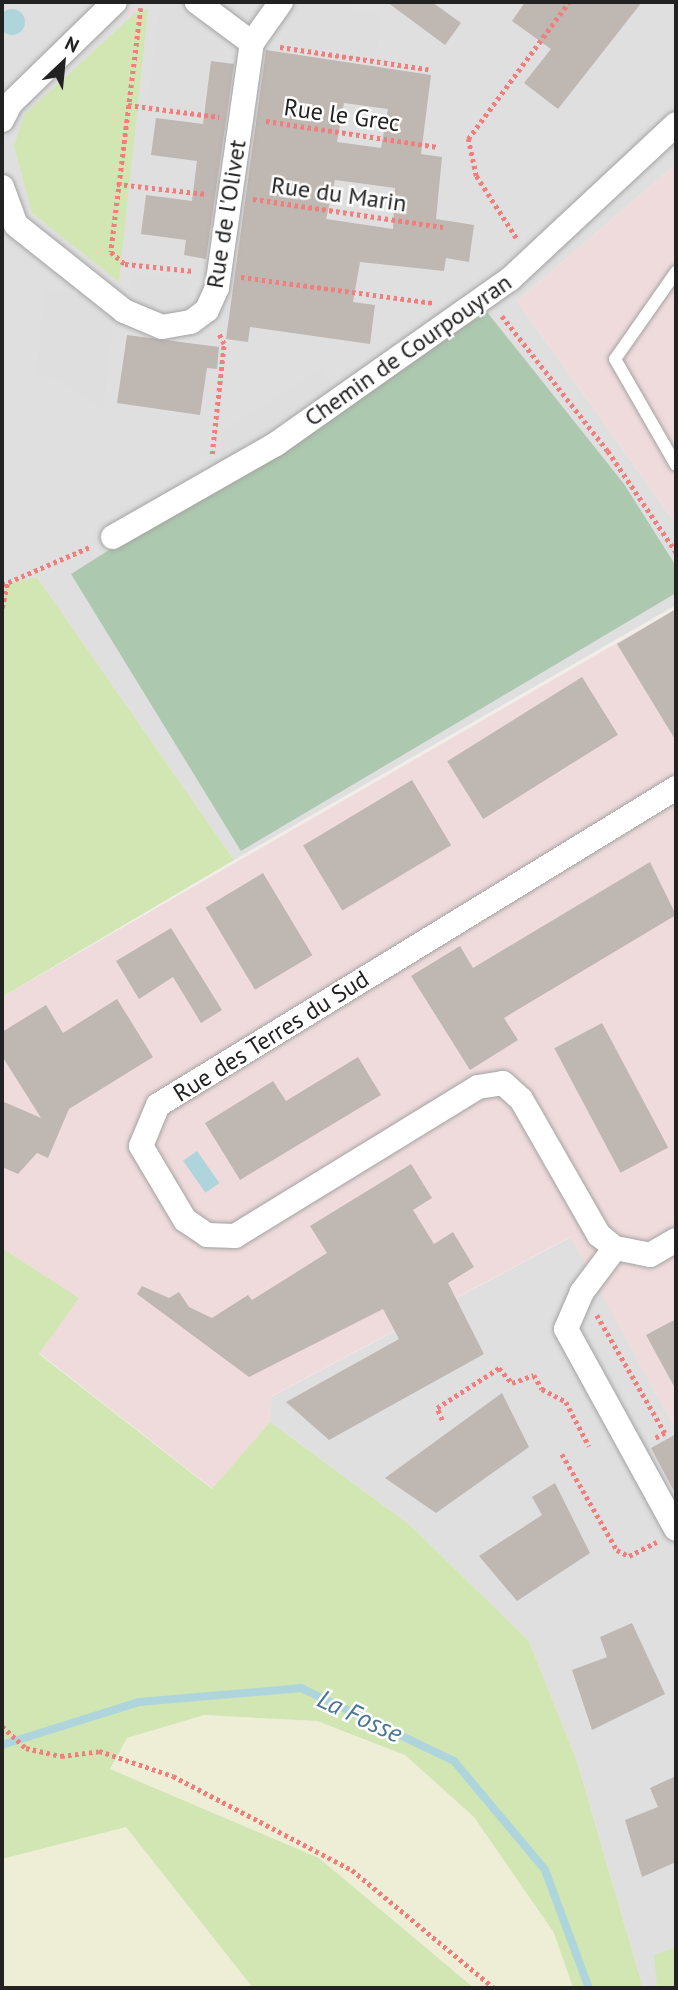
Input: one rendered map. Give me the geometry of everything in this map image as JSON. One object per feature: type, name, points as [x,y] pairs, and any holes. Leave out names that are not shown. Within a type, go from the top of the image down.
[{"type":"street","points":[[5,106],[115,2]]},
{"type":"street","points":[[197,2],[252,43],[281,2]]},
{"type":"street","name":"Rue de l'Olivet","points":[[2,187],[16,225],[124,312],[162,327],[191,322],[207,310],[219,273],[252,43]]},
{"type":"street","name":"Chemin de Courpouyran","points":[[113,537],[276,444],[486,296],[533,258],[676,124]]},
{"type":"street","name":"Rue des Terres du Sud","points":[[615,1248],[598,1235],[521,1098],[503,1083],[478,1087],[235,1236],[207,1235],[185,1220],[141,1146],[158,1105],[676,788]]},
{"type":"street","points":[[671,1533],[566,1329],[582,1292],[615,1248],[650,1255],[676,1240]]},
{"type":"lane","points":[[676,272],[615,359],[676,465]]},
{"type":"path","points":[[142,2],[117,184],[111,252],[125,264],[219,273],[434,303]]},
{"type":"path","points":[[533,258],[475,176],[468,139],[569,2]]},
{"type":"path","points":[[252,43],[428,69]]},
{"type":"path","name":"Rue le Grec","points":[[128,105],[242,118],[438,147]]},
{"type":"path","name":"Rue du Marin","points":[[117,184],[443,227]]},
{"type":"path","points":[[486,296],[608,451],[676,552]]},
{"type":"path","points":[[207,310],[224,344],[212,438]]},
{"type":"path","points":[[2,608],[5,585],[113,537]]},
{"type":"path","points":[[594,1310],[665,1433],[648,1448]]},
{"type":"path","points":[[442,1420],[437,1408],[499,1368],[512,1383],[534,1375],[542,1389],[566,1402],[589,1446]]},
{"type":"path","points":[[562,1454],[617,1550],[629,1556],[671,1533]]},
{"type":"path","points":[[2,1726],[26,1748],[61,1756],[99,1751],[173,1776],[352,1870],[494,1988]]},
{"type":"shaded area","points":[[2,2],[676,2],[676,164],[517,301],[676,524],[676,605],[234,860],[37,577],[2,585]]},
{"type":"shaded area","points":[[301,2],[353,2],[349,10],[381,14],[376,57],[282,44],[286,20]]},
{"type":"shaded area","points":[[160,7],[181,8],[200,24],[198,37],[224,42],[222,61],[209,60],[202,114],[148,106]]},
{"type":"shaded area","points":[[676,164],[676,524],[517,301]]},
{"type":"shaded area","points":[[132,273],[191,280],[189,308],[148,311],[129,299]]},
{"type":"shaded area","points":[[45,289],[82,296],[113,321],[103,409],[57,379],[36,375]]},
{"type":"shaded area","points":[[321,369],[334,390],[226,458],[212,437]]},
{"type":"shaded area","points":[[676,609],[676,1430],[570,1237],[272,1396],[270,1422],[213,1489],[39,1353],[79,1298],[2,1248],[2,997]]},
{"type":"shaded area","points":[[571,1237],[676,1430],[676,1988],[643,1988],[577,1761],[529,1641],[410,1525],[270,1422],[271,1397]]},
{"type":"green space","points":[[148,9],[119,282],[32,213],[14,146],[24,115],[135,13]]},
{"type":"green space","points":[[487,312],[624,484],[676,566],[676,593],[241,851],[71,574]]},
{"type":"green space","points":[[37,577],[234,860],[2,997],[2,585]]},
{"type":"green space","points":[[2,1248],[79,1298],[39,1354],[212,1489],[270,1422],[410,1525],[529,1641],[577,1761],[643,1988],[573,1988],[554,1933],[474,1817],[405,1755],[317,1721],[204,1715],[127,1738],[110,1769],[319,1858],[474,1988],[253,1988],[126,1827],[2,1859]]},
{"type":"green space","points":[[204,1715],[317,1721],[405,1755],[474,1817],[554,1933],[573,1988],[474,1988],[319,1858],[110,1769],[127,1738]]},
{"type":"green space","points":[[126,1827],[253,1988],[2,1988],[2,1859]]},
{"type":"green space","points":[[676,1947],[676,1988],[657,1988],[654,1955]]},
{"type":"water","points":[[12,9],[21,13],[25,22],[21,31],[12,35],[3,31],[-1,22],[3,13]]},
{"type":"water","points":[[197,1151],[219,1183],[205,1193],[183,1161]]},
{"type":"building","points":[[387,2],[432,2],[461,23],[445,45]]},
{"type":"building","points":[[525,2],[642,2],[558,109],[524,83],[551,49],[512,21]]},
{"type":"building","points":[[266,50],[431,75],[421,154],[442,157],[436,219],[474,225],[469,262],[446,258],[444,271],[360,262],[353,302],[375,305],[370,344],[250,327],[248,342],[226,339]],"holes":[[[344,103],[388,109],[381,148],[337,142]],[[335,180],[395,188],[393,229],[326,219]]]},
{"type":"building","points":[[211,61],[234,64],[206,259],[184,255],[186,240],[141,234],[146,195],[192,201],[197,161],[151,155],[156,118],[203,124]]},
{"type":"building","points":[[127,335],[219,347],[217,369],[207,368],[200,415],[117,403]]},
{"type":"building","points":[[676,609],[676,741],[617,644]]},
{"type":"building","points":[[582,677],[618,735],[483,819],[447,761]]},
{"type":"building","points":[[412,780],[451,845],[342,911],[303,845]]},
{"type":"building","points":[[650,862],[676,915],[504,1018],[518,1040],[470,1070],[411,976],[460,946],[473,968]]},
{"type":"building","points":[[263,873],[312,955],[255,990],[206,908]]},
{"type":"building","points":[[171,928],[222,1010],[201,1023],[173,977],[139,999],[116,961]]},
{"type":"building","points":[[117,999],[153,1057],[69,1109],[48,1158],[37,1153],[18,1174],[2,1167],[2,1101],[41,1118],[2,1056],[2,1032],[46,1005],[63,1033]]},
{"type":"building","points":[[602,1023],[668,1147],[621,1173],[554,1048]]},
{"type":"building","points":[[358,1057],[381,1095],[240,1180],[205,1123],[273,1081],[286,1101]]},
{"type":"building","points":[[411,1164],[432,1198],[413,1210],[434,1244],[453,1232],[474,1267],[448,1283],[484,1354],[329,1440],[286,1402],[399,1339],[383,1309],[249,1377],[137,1294],[142,1286],[169,1298],[179,1292],[189,1307],[212,1318],[248,1295],[252,1300],[327,1253],[310,1226]]},
{"type":"building","points":[[676,1319],[676,1390],[646,1335]]},
{"type":"building","points":[[502,1393],[529,1447],[436,1513],[385,1478]]},
{"type":"building","points":[[676,1434],[676,1495],[651,1448]]},
{"type":"building","points":[[555,1483],[590,1553],[517,1601],[479,1556],[542,1515],[532,1497]]},
{"type":"building","points":[[632,1623],[665,1694],[592,1730],[572,1670],[607,1657],[600,1637]]},
{"type":"building","points":[[676,1776],[676,1862],[642,1877],[625,1820],[658,1807],[650,1788]]},
{"type":"waterway","name":"La Fosse","points":[[2,1745],[139,1702],[301,1688],[454,1761],[545,1870],[589,1988]]}]
